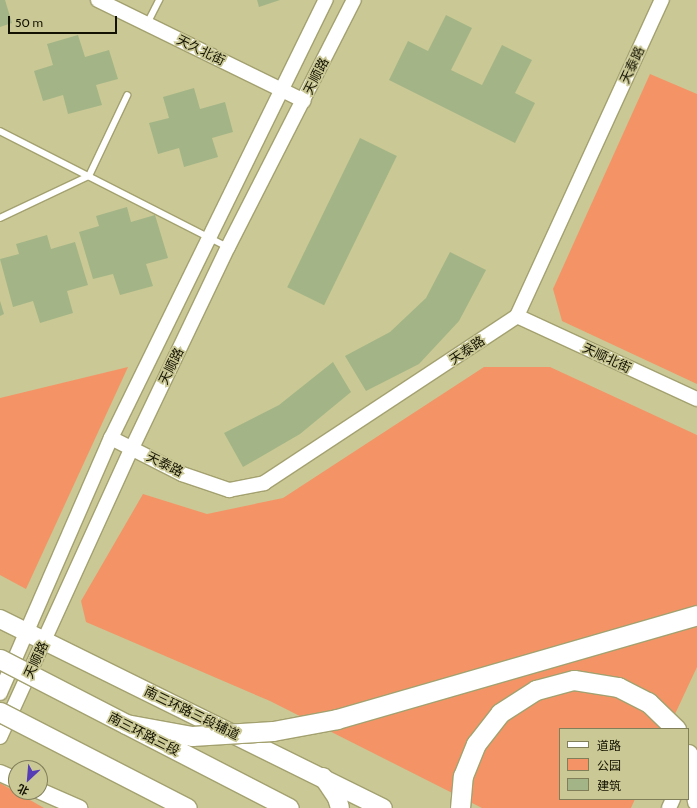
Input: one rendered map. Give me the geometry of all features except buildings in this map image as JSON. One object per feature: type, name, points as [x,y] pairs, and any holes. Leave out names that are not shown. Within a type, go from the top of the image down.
[{"type":"highway","points":[[126,724],[192,736],[272,731],[337,719],[697,614]]},
{"type":"highway","name":"南三环路三段","points":[[0,659],[289,808]]},
{"type":"highway","points":[[460,808],[463,776],[476,744],[500,714],[536,690],[574,680],[618,687],[648,702],[675,728]]},
{"type":"highway","points":[[0,712],[187,808]]},
{"type":"highway","points":[[689,757],[695,774],[697,801]]},
{"type":"highway","points":[[144,786],[167,808]]},
{"type":"main road","name":"南三环路三段辅道","points":[[0,619],[28,634],[323,776],[383,808]]},
{"type":"main road","points":[[323,776],[337,798],[340,808]]},
{"type":"main road","points":[[48,794],[79,808]]},
{"type":"street","name":"天久北街","points":[[98,0],[304,101]]},
{"type":"street","name":"天顺路","points":[[0,693],[28,634],[111,438],[326,0]]},
{"type":"street","name":"天顺路","points":[[0,737],[132,448],[228,247],[304,101],[354,0]]},
{"type":"street","name":"天泰路","points":[[111,438],[182,474],[229,490],[264,483],[517,316],[662,0]]},
{"type":"street","name":"天顺北街","points":[[517,316],[697,399]]},
{"type":"street","points":[[689,765],[697,748]]},
{"type":"lane","points":[[147,24],[159,0]]},
{"type":"lane","points":[[0,218],[89,176],[127,96]]},
{"type":"lane","points":[[0,131],[228,247]]},
{"type":"green space","points":[[650,74],[697,94],[697,384],[562,321],[553,289]]},
{"type":"green space","points":[[128,367],[26,589],[0,575],[0,398]]},
{"type":"green space","points":[[484,367],[550,367],[697,435],[697,667],[668,728],[559,728],[559,800],[635,800],[631,808],[482,808],[270,701],[86,622],[81,601],[143,494],[207,514],[283,498]]},
{"type":"green space","points":[[0,783],[8,788],[8,800],[30,800],[44,808],[0,808]]}]
